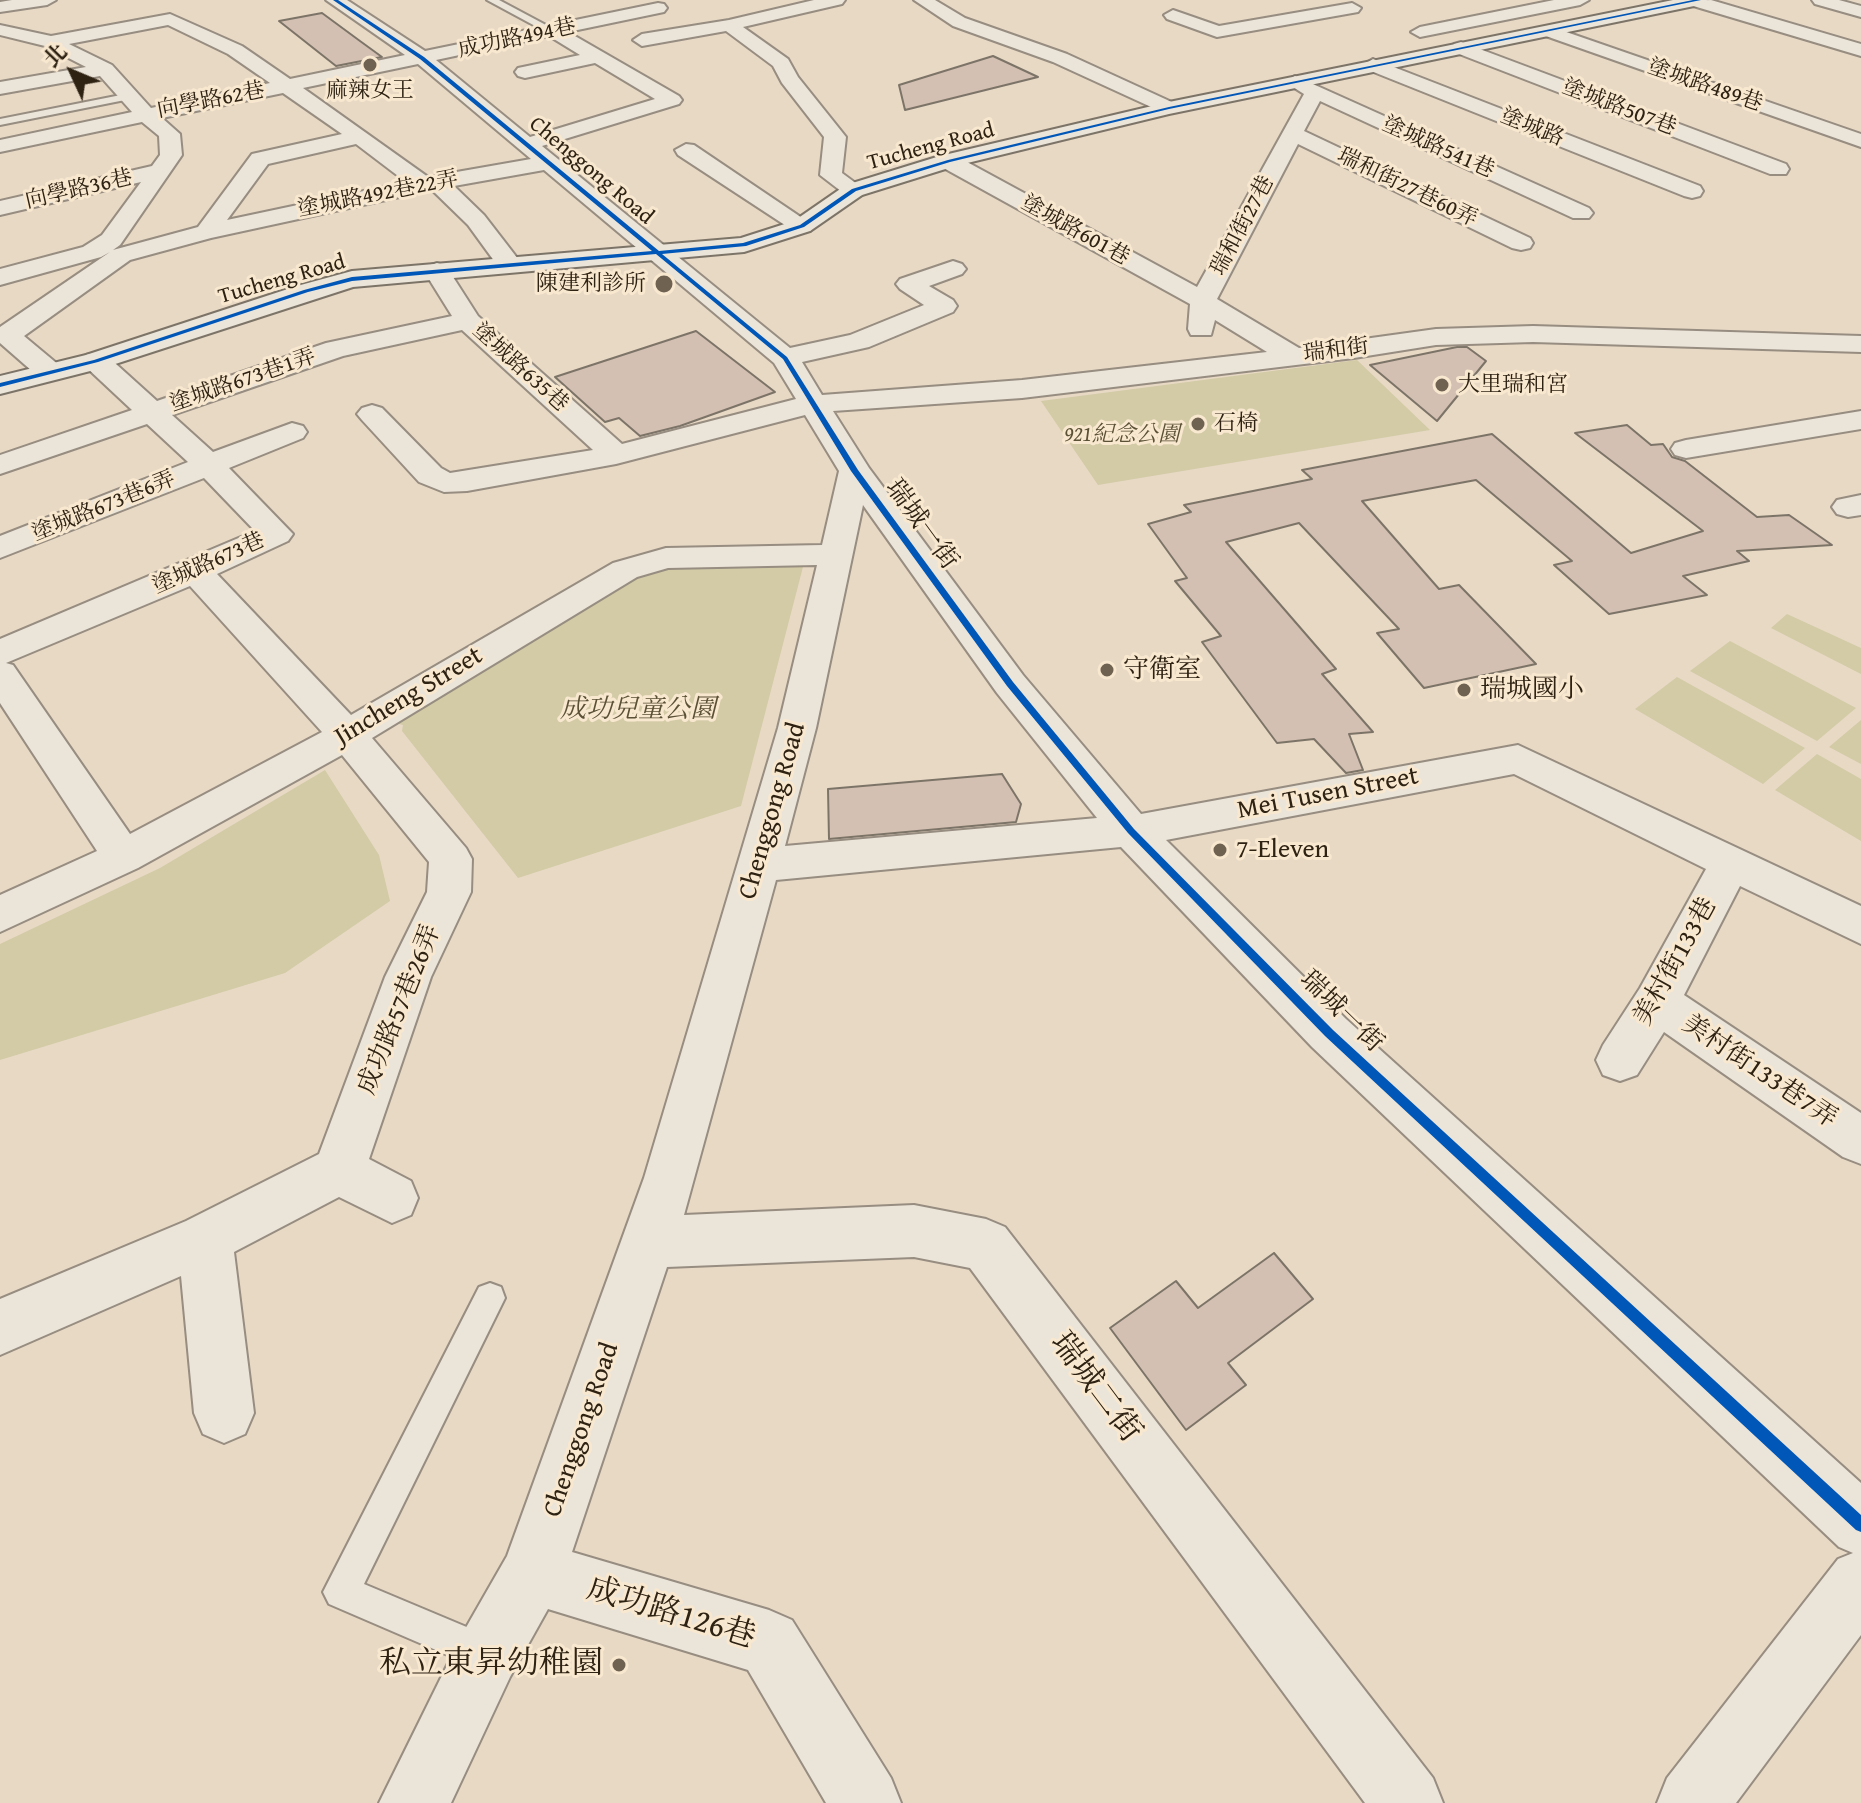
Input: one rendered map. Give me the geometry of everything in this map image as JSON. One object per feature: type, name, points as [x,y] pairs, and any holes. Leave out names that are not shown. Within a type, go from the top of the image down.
[{"type":"street","points":[[0,7],[47,0]]},
{"type":"street","name":"Chenggong Road","points":[[335,0],[422,58],[785,358],[855,471],[797,728],[670,1178],[533,1573],[487,1654],[414,1803]]},
{"type":"street","points":[[642,40],[729,25],[836,0]]},
{"type":"street","points":[[923,0],[959,22],[1036,49],[1169,108]]},
{"type":"street","points":[[1332,0],[1358,7]]},
{"type":"street","points":[[1555,2],[1580,0]]},
{"type":"street","points":[[1698,0],[1861,50]]},
{"type":"street","name":"Tucheng Road","points":[[0,385],[96,361],[306,291],[352,279],[729,248],[802,226],[854,190],[948,161],[1169,108],[1305,87],[1373,65],[1698,0]]},
{"type":"street","points":[[1821,0],[1861,12]]},
{"type":"street","points":[[1555,2],[1607,20]]},
{"type":"street","name":"塗城路507巷","points":[[1555,2],[1413,30],[1778,169]]},
{"type":"street","points":[[499,5],[533,5]]},
{"type":"street","points":[[1173,15],[1217,32],[1358,7]]},
{"type":"street","name":"成功路494巷","points":[[422,58],[658,8]]},
{"type":"street","points":[[51,42],[170,19],[235,50],[430,184],[476,220],[509,264]]},
{"type":"street","points":[[729,25],[781,63],[789,79],[835,137],[831,175],[854,190]]},
{"type":"street","points":[[0,30],[51,42],[105,69],[169,134],[171,155],[111,240],[92,252],[0,277]]},
{"type":"street","name":"塗城路489巷","points":[[1549,31],[1861,141]]},
{"type":"street","points":[[528,144],[672,100],[554,32]]},
{"type":"street","points":[[525,72],[598,57]]},
{"type":"street","name":"向學路62巷","points":[[0,146],[139,105],[288,86],[422,58]]},
{"type":"street","name":"塗城路","points":[[1373,65],[1692,191]]},
{"type":"street","points":[[0,88],[105,69]]},
{"type":"street","points":[[1557,85],[1593,76]]},
{"type":"street","points":[[618,91],[644,85]]},
{"type":"street","name":"瑞和街27巷","points":[[1198,368],[1203,301],[1293,134],[1305,87]]},
{"type":"street","name":"塗城路541巷","points":[[1305,87],[1581,213]]},
{"type":"street","points":[[1645,118],[1681,108]]},
{"type":"street","points":[[638,112],[671,125],[802,226]]},
{"type":"street","points":[[1831,130],[1861,122]]},
{"type":"street","name":"瑞和街27巷60弄","points":[[1293,134],[1521,243]]},
{"type":"street","points":[[207,232],[260,159],[360,137]]},
{"type":"street","points":[[1739,153],[1775,142]]},
{"type":"street","name":"塗城路601巷","points":[[948,161],[1203,301],[1293,356]]},
{"type":"street","name":"塗城路492巷22弄","points":[[3,336],[121,255],[207,232],[430,184],[550,162]]},
{"type":"street","name":"向學路36巷","points":[[0,208],[158,171]]},
{"type":"street","points":[[47,174],[60,194]]},
{"type":"street","points":[[785,358],[859,341],[944,306],[909,284],[953,269]]},
{"type":"street","name":"塗城路635巷","points":[[437,271],[468,321],[616,455]]},
{"type":"street","name":"塗城路673巷1弄","points":[[0,465],[336,349],[468,321]]},
{"type":"street","name":"瑞和街","points":[[372,414],[430,475],[444,483],[509,476],[616,455],[813,404],[1022,389],[1436,337],[1533,334],[1859,345]]},
{"type":"street","points":[[3,336],[50,372]]},
{"type":"street","name":"塗城路673巷","points":[[0,653],[276,534],[209,465],[96,361]]},
{"type":"street","points":[[1686,449],[1861,420]]},
{"type":"street","name":"塗城路673巷6弄","points":[[0,548],[292,432]]},
{"type":"street","name":"瑞城一街","points":[[855,471],[1010,684],[1131,831],[1329,1033],[1861,1525]]},
{"type":"street","name":"Jincheng Street","points":[[0,915],[123,857],[347,735],[625,570],[666,558],[837,555]]},
{"type":"street","name":"成功路57巷26弄","points":[[195,571],[347,735],[451,859],[449,892],[408,977],[339,1170]]},
{"type":"street","points":[[0,674],[123,857]]},
{"type":"street","name":"Mei Tusen Street","points":[[758,865],[1131,831],[1518,759],[1861,926]]},
{"type":"street","name":"美村街133巷","points":[[1620,1060],[1657,1002],[1731,863]]},
{"type":"street","name":"美村街133巷7弄","points":[[1657,1002],[1861,1141]]},
{"type":"street","points":[[0,1327],[205,1239],[339,1170],[392,1198]]},
{"type":"street","name":"瑞城二街","points":[[647,1242],[914,1231],[986,1245],[1408,1803]]},
{"type":"street","points":[[205,1239],[224,1413]]},
{"type":"street","name":"成功路126巷","points":[[533,1573],[769,1643],[866,1803]]},
{"type":"street","points":[[1692,1803],[1861,1582]]},
{"type":"lane","points":[[499,5],[554,32]]},
{"type":"lane","points":[[0,122],[139,105]]},
{"type":"lane","points":[[487,1654],[341,1592],[490,1298]]},
{"type":"green space","name":"921紀念公園","points":[[1357,360],[1430,430],[1098,485],[1041,401]]},
{"type":"green space","name":"成功兒童公園","points":[[651,562],[804,563],[741,806],[518,878],[402,731],[403,725],[395,723]]},
{"type":"green space","points":[[1787,614],[1861,648],[1861,674],[1771,628]]},
{"type":"green space","points":[[1730,641],[1856,708],[1817,741],[1690,671]]},
{"type":"green space","points":[[1677,677],[1805,748],[1763,784],[1635,709]]},
{"type":"green space","points":[[1861,720],[1861,764],[1829,747]]},
{"type":"green space","points":[[1817,754],[1861,779],[1861,841],[1775,790]]},
{"type":"green space","points":[[325,770],[379,855],[390,901],[285,973],[0,1060],[0,944],[160,868]]},
{"type":"building","points":[[322,13],[382,57],[336,66],[279,21]]},
{"type":"building","points":[[993,56],[1038,77],[905,110],[899,85]]},
{"type":"building","points":[[696,331],[775,392],[680,426],[640,436],[619,418],[605,422],[555,377]]},
{"type":"building","name":"大里瑞和宮","points":[[1467,347],[1486,361],[1437,421],[1370,365]]},
{"type":"building","points":[[1627,425],[1651,445],[1663,444],[1672,457],[1685,461],[1757,517],[1789,515],[1832,545],[1737,551],[1749,561],[1683,576],[1707,595],[1609,614],[1554,565],[1572,561],[1476,480],[1362,501],[1439,589],[1459,585],[1536,664],[1424,688],[1377,633],[1399,629],[1299,523],[1226,542],[1336,669],[1322,674],[1373,732],[1349,734],[1363,770],[1346,773],[1314,739],[1277,743],[1202,642],[1221,636],[1175,581],[1187,578],[1148,524],[1191,512],[1184,505],[1312,479],[1302,470],[1492,434],[1631,553],[1703,531],[1575,433]]},
{"type":"building","points":[[1002,774],[1021,804],[1016,822],[829,839],[828,789]]},
{"type":"building","points":[[1274,1253],[1313,1299],[1228,1363],[1246,1385],[1186,1430],[1110,1328],[1176,1281],[1198,1308]]},
{"type":"cycle path","points":[[335,0],[422,58],[785,358],[855,471],[1010,684],[1131,831],[1329,1033],[1861,1525]]},
{"type":"cycle path","points":[[0,385],[96,361],[306,291],[352,279],[744,245],[802,226],[854,190],[948,161],[1169,108],[1699,0]]},
{"type":"place","name":"麻辣女王","points":[[370,65]]},
{"type":"place","name":"陳建利診所","points":[[664,284]]},
{"type":"place","name":"大里瑞和宮","points":[[1442,385]]},
{"type":"place","name":"石椅","points":[[1198,424]]},
{"type":"place","name":"守衛室","points":[[1107,670]]},
{"type":"place","name":"瑞城國小","points":[[1464,690]]},
{"type":"place","name":"7-Eleven","points":[[1220,850]]},
{"type":"place","name":"私立東昇幼稚園","points":[[619,1665]]}]
